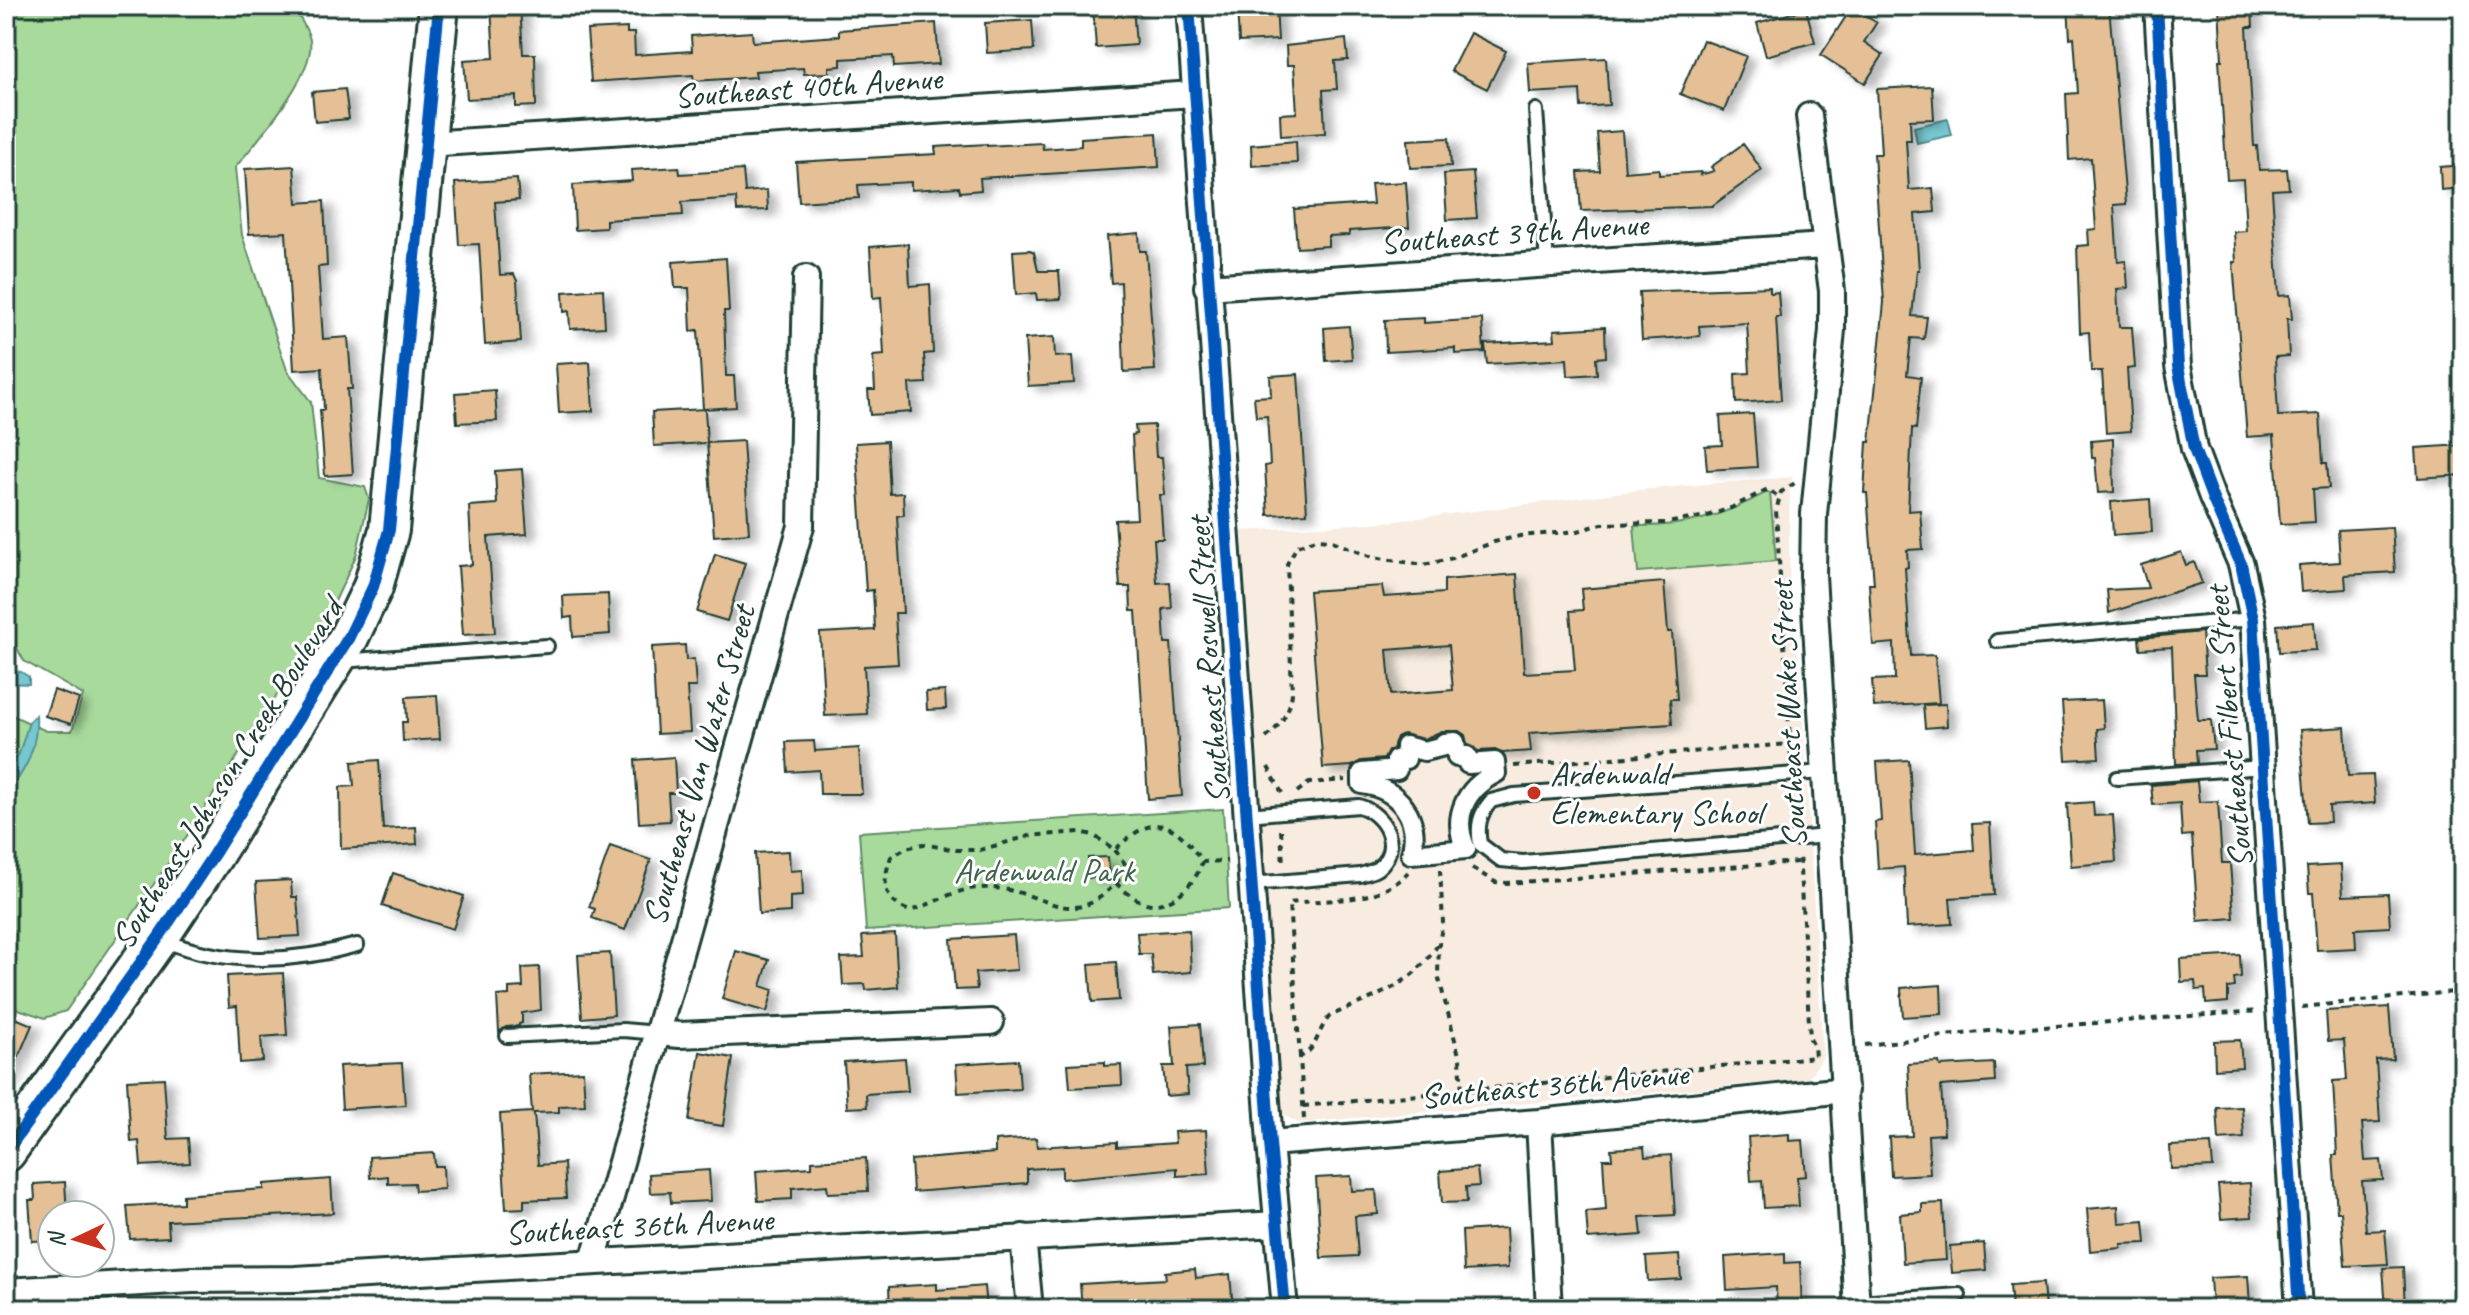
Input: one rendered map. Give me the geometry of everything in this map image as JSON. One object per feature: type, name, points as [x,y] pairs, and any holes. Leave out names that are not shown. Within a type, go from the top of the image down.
[{"type":"main road","name":"Southeast Johnson Creek Boulevard","points":[[6,1152],[159,937],[214,854],[349,637],[373,587],[389,530],[439,6]]},
{"type":"street","name":"Southeast Roswell Street","points":[[1189,6],[1249,860],[1285,1309]]},
{"type":"street","name":"Southeast Filbert Street","points":[[2157,6],[2178,366],[2184,408],[2194,449],[2241,564],[2253,619],[2299,1309]]},
{"type":"street","name":"Southeast 40th Avenue","points":[[426,144],[1194,94]]},
{"type":"street","name":"Southeast Wake Street","points":[[1809,116],[1832,291],[1832,330],[1817,482],[1813,575],[1857,1305]]},
{"type":"street","name":"Southeast 39th Avenue","points":[[1207,287],[1824,246]]},
{"type":"street","name":"Southeast Van Water Street","points":[[593,1261],[801,526],[806,278]]},
{"type":"street","points":[[1455,742],[1457,757],[1467,756],[1468,764],[1495,762],[1496,768],[1496,773],[1483,779],[1470,792],[1462,808],[1460,828],[1466,849],[1411,854],[1413,828],[1401,802],[1387,790],[1362,784],[1362,773],[1397,770],[1396,760],[1406,759],[1405,746],[1424,751],[1455,742]]},
{"type":"street","points":[[658,1033],[679,1035],[991,1022]]},
{"type":"street","name":"Southeast 36th Avenue","points":[[1270,1143],[1539,1122],[1845,1090]]},
{"type":"street","points":[[1539,1122],[1549,1309]]},
{"type":"street","name":"Southeast 36th Avenue","points":[[6,1291],[192,1280],[295,1279],[1277,1224]]},
{"type":"street","points":[[1023,1237],[1030,1309]]},
{"type":"lane","points":[[1536,110],[1547,264]]},
{"type":"lane","points":[[1997,641],[2253,619]]},
{"type":"lane","points":[[334,662],[547,646]]},
{"type":"lane","points":[[2117,778],[2263,767]]},
{"type":"lane","points":[[1824,772],[1514,795],[1491,801],[1478,821],[1478,832],[1480,844],[1501,860],[1523,862],[1827,836]]},
{"type":"lane","points":[[1246,815],[1359,806],[1374,811],[1386,826],[1390,839],[1385,858],[1377,870],[1360,875],[1251,884]]},
{"type":"lane","points":[[159,937],[184,949],[237,959],[326,952],[357,945]]},
{"type":"lane","points":[[507,1036],[623,1030],[658,1033]]},
{"type":"lane","points":[[1857,1305],[1959,1295]]},
{"type":"path","points":[[1817,482],[1789,484],[1778,497],[1776,511],[1810,1039],[1818,1064]]},
{"type":"path","points":[[1266,738],[1278,728],[1287,712],[1292,693],[1287,564],[1293,551],[1310,539],[1330,540],[1372,557],[1424,565],[1461,556],[1503,539],[1578,531],[1602,524],[1666,523],[1694,519],[1731,508],[1768,489],[1778,497]]},
{"type":"path","points":[[1496,768],[1790,744]]},
{"type":"path","points":[[1305,1140],[1279,797],[1282,793],[1298,792],[1309,783],[1362,779]]},
{"type":"path","points":[[1115,850],[1143,826],[1162,825],[1176,831],[1191,845],[1202,862],[1201,869],[1179,894],[1156,904],[1134,897],[1116,883]]},
{"type":"path","points":[[1080,832],[1093,835],[1115,850],[1128,868],[1103,897],[1090,905],[1059,905],[998,889],[980,888],[958,891],[910,911],[897,906],[888,894],[885,874],[891,857],[906,848],[923,844],[956,850],[980,850],[1029,836],[1080,832]]},
{"type":"path","points":[[1439,851],[1443,922],[1438,975],[1460,1059],[1462,1092]]},
{"type":"path","points":[[1289,903],[1385,891],[1407,873],[1417,854]]},
{"type":"path","points":[[1202,862],[1249,860]]},
{"type":"path","points":[[1300,1057],[1309,1053],[1330,1016],[1382,995],[1406,981],[1421,969],[1439,943]]},
{"type":"path","points":[[2299,1007],[2463,991]]},
{"type":"path","points":[[1863,1046],[1989,1031],[2261,1011]]},
{"type":"path","points":[[1303,1106],[1815,1057]]},
{"type":"shaded area","name":"Ardenwald Elementary School","points":[[1793,477],[1789,529],[1791,634],[1799,656],[1823,1057],[1808,1079],[1298,1123],[1283,1114],[1242,531],[1387,522],[1648,489]]},
{"type":"green space","points":[[6,6],[293,6],[309,36],[309,54],[304,71],[283,107],[235,168],[242,235],[287,370],[311,402],[319,478],[365,487],[369,499],[356,556],[331,610],[183,842],[66,1011],[45,1018],[6,1005],[6,712],[46,731],[72,731],[83,695],[24,661],[6,628]]},
{"type":"green space","points":[[1770,493],[1776,561],[1638,572],[1634,526],[1671,525],[1703,519]]},
{"type":"green space","name":"Ardenwald Park","points":[[1223,809],[1229,908],[866,931],[859,832]]},
{"type":"water","points":[[1948,119],[1952,135],[1917,143],[1914,127]]},
{"type":"water","points":[[6,670],[21,672],[29,677],[29,684],[6,683]]},
{"type":"water","points":[[36,715],[30,758],[6,794],[6,771],[19,754],[29,722]]},
{"type":"building","points":[[491,6],[520,6],[523,54],[535,54],[536,106],[516,107],[516,96],[467,99],[464,60],[494,58]]},
{"type":"building","points":[[1093,6],[1133,6],[1136,45],[1096,48]]},
{"type":"building","points":[[1237,6],[1276,6],[1278,40],[1239,42]]},
{"type":"building","points":[[2068,6],[2109,6],[2126,204],[2114,205],[2118,262],[2126,261],[2128,288],[2117,289],[2119,327],[2132,327],[2135,368],[2127,369],[2131,431],[2106,433],[2102,371],[2091,371],[2089,332],[2080,333],[2077,246],[2089,245],[2088,230],[2096,229],[2091,158],[2069,160],[2066,94],[2078,93],[2074,37],[2070,38]]},
{"type":"building","points":[[2219,6],[2252,6],[2253,27],[2247,27],[2254,146],[2257,146],[2259,170],[2287,169],[2289,189],[2272,190],[2279,296],[2290,295],[2292,319],[2287,319],[2289,356],[2275,357],[2278,416],[2320,414],[2323,463],[2327,463],[2329,488],[2313,489],[2315,522],[2280,524],[2274,435],[2247,437],[2233,262],[2236,262],[2234,232],[2246,231],[2243,179],[2227,180],[2219,60],[2222,60]]},
{"type":"building","points":[[1852,7],[1877,22],[1864,42],[1883,55],[1865,83],[1821,55]]},
{"type":"building","points":[[1806,9],[1815,42],[1766,56],[1757,23]]},
{"type":"building","points":[[1032,20],[1034,50],[987,53],[985,23]]},
{"type":"building","points":[[936,23],[939,64],[894,67],[893,56],[841,59],[841,66],[829,67],[829,73],[804,74],[803,68],[755,71],[756,77],[694,81],[693,75],[591,82],[587,30],[627,28],[627,33],[634,33],[635,55],[692,51],[691,36],[752,32],[753,42],[839,36],[839,30]]},
{"type":"building","points":[[1470,33],[1506,51],[1487,89],[1451,71]]},
{"type":"building","points":[[1346,39],[1348,60],[1335,61],[1337,89],[1323,90],[1325,133],[1281,136],[1280,114],[1297,113],[1294,65],[1287,65],[1286,46]]},
{"type":"building","points":[[1703,40],[1746,56],[1724,111],[1680,94]]},
{"type":"building","points":[[1606,58],[1609,105],[1581,107],[1580,90],[1530,93],[1528,63]]},
{"type":"building","points":[[1932,86],[1934,119],[1910,120],[1911,140],[1906,140],[1909,190],[1933,188],[1935,212],[1915,214],[1919,270],[1912,316],[1927,317],[1924,339],[1911,338],[1907,375],[1921,377],[1916,429],[1912,428],[1908,511],[1920,510],[1923,549],[1907,550],[1908,567],[1905,568],[1911,656],[1935,655],[1939,703],[1874,707],[1872,680],[1895,679],[1894,643],[1873,645],[1869,584],[1874,584],[1867,493],[1864,493],[1884,302],[1874,154],[1881,154],[1877,89]]},
{"type":"building","points":[[345,89],[349,119],[315,122],[312,92]]},
{"type":"building","points":[[1622,131],[1625,172],[1659,169],[1659,175],[1701,172],[1700,175],[1714,171],[1711,167],[1743,144],[1762,170],[1712,206],[1581,211],[1578,172],[1600,171],[1597,133]]},
{"type":"building","points":[[1157,133],[1159,167],[980,178],[981,190],[960,192],[959,187],[911,190],[911,182],[858,185],[859,198],[799,202],[796,162],[936,154],[935,147],[987,144],[1042,143],[1043,149],[1081,146],[1081,138]]},
{"type":"building","points":[[1449,138],[1451,166],[1410,168],[1408,140]]},
{"type":"building","points":[[1296,141],[1297,163],[1252,166],[1251,145]]},
{"type":"building","points":[[2463,165],[2463,188],[2441,190],[2440,167]]},
{"type":"building","points":[[294,166],[297,203],[324,201],[327,266],[318,267],[323,339],[348,337],[352,389],[347,389],[353,474],[325,476],[320,410],[324,410],[322,368],[294,370],[286,232],[249,234],[245,169]]},
{"type":"building","points":[[679,167],[680,174],[743,170],[745,192],[767,190],[768,210],[737,211],[736,198],[682,202],[683,215],[606,220],[606,228],[575,230],[573,185],[632,181],[631,170]]},
{"type":"building","points":[[1473,172],[1477,218],[1447,220],[1444,174]]},
{"type":"building","points":[[517,179],[519,200],[495,202],[500,275],[514,274],[517,281],[521,342],[485,345],[479,244],[459,245],[455,183]]},
{"type":"building","points":[[1406,182],[1409,227],[1349,231],[1349,235],[1328,236],[1328,246],[1297,248],[1294,209],[1373,204],[1371,184]]},
{"type":"building","points":[[1139,233],[1140,251],[1146,251],[1155,370],[1124,372],[1121,282],[1111,283],[1107,236]]},
{"type":"building","points":[[908,244],[910,286],[930,284],[933,353],[924,354],[926,383],[909,384],[911,412],[870,415],[868,390],[875,390],[873,356],[884,355],[881,297],[873,298],[870,247]]},
{"type":"building","points":[[1013,251],[1034,252],[1038,271],[1059,271],[1061,299],[1037,300],[1036,293],[1016,295]]},
{"type":"building","points":[[726,258],[729,311],[724,311],[726,376],[734,376],[736,407],[703,409],[698,330],[691,331],[689,288],[675,288],[673,262]]},
{"type":"building","points":[[1770,287],[1770,293],[1778,292],[1780,317],[1776,317],[1781,400],[1736,403],[1735,374],[1750,373],[1747,323],[1699,326],[1700,336],[1642,340],[1639,292]]},
{"type":"building","points":[[603,289],[605,327],[570,329],[569,311],[564,312],[563,292]]},
{"type":"building","points":[[1424,318],[1424,323],[1482,319],[1484,352],[1455,354],[1455,348],[1386,352],[1385,320]]},
{"type":"building","points":[[1349,326],[1352,359],[1326,361],[1324,328]]},
{"type":"building","points":[[1605,327],[1606,357],[1596,358],[1597,374],[1568,376],[1567,359],[1487,364],[1485,344],[1555,340],[1554,330]]},
{"type":"building","points":[[1054,337],[1055,357],[1072,356],[1074,383],[1028,386],[1025,339]]},
{"type":"building","points":[[590,362],[593,411],[559,413],[556,364]]},
{"type":"building","points":[[1298,374],[1307,513],[1268,515],[1265,466],[1270,465],[1267,416],[1256,417],[1254,397],[1271,396],[1270,376]]},
{"type":"building","points":[[495,390],[497,421],[457,423],[455,393]]},
{"type":"building","points":[[705,409],[707,443],[654,446],[652,412]]},
{"type":"building","points":[[1753,414],[1757,467],[1707,470],[1705,446],[1722,445],[1720,416]]},
{"type":"building","points":[[1154,425],[1156,457],[1162,457],[1165,495],[1160,495],[1163,539],[1154,539],[1157,583],[1170,582],[1172,608],[1163,609],[1165,643],[1171,643],[1182,796],[1148,799],[1136,611],[1131,611],[1130,587],[1120,587],[1115,520],[1137,519],[1132,435],[1136,434],[1135,426]]},
{"type":"building","points":[[2113,439],[2114,492],[2098,493],[2091,441]]},
{"type":"building","points":[[743,441],[749,533],[714,536],[707,443]]},
{"type":"building","points":[[887,441],[890,494],[903,493],[904,515],[897,516],[903,613],[895,613],[898,664],[864,666],[867,714],[825,716],[820,633],[875,630],[873,590],[866,591],[856,443]]},
{"type":"building","points":[[2463,445],[2463,475],[2418,478],[2416,448]]},
{"type":"building","points":[[522,469],[527,534],[488,537],[495,633],[463,635],[458,566],[472,565],[469,506],[497,504],[495,471]]},
{"type":"building","points":[[2150,499],[2152,532],[2113,535],[2111,502]]},
{"type":"building","points":[[2392,527],[2395,572],[2345,575],[2346,589],[2301,592],[2299,565],[2340,562],[2338,530]]},
{"type":"building","points":[[2181,552],[2186,565],[2194,562],[2202,583],[2109,613],[2107,590],[2148,588],[2141,565]]},
{"type":"building","points":[[715,554],[745,563],[727,621],[697,612]]},
{"type":"building","points":[[1517,574],[1524,673],[1575,670],[1570,611],[1583,610],[1581,589],[1664,582],[1668,632],[1672,632],[1677,699],[1670,699],[1672,724],[1529,733],[1531,751],[1502,753],[1495,750],[1478,751],[1467,744],[1465,735],[1459,731],[1442,731],[1424,739],[1403,734],[1397,737],[1393,749],[1384,759],[1323,768],[1309,591],[1382,586],[1384,597],[1444,593],[1444,580]],"holes":[[[1449,645],[1453,690],[1391,695],[1387,650]]]},
{"type":"building","points":[[608,594],[610,634],[573,637],[572,617],[564,618],[563,596]]},
{"type":"building","points":[[2314,622],[2316,650],[2279,652],[2277,625]]},
{"type":"building","points":[[2202,632],[2205,674],[2194,674],[2198,720],[2211,720],[2214,749],[2196,750],[2197,763],[2176,764],[2172,647],[2140,649],[2139,638]]},
{"type":"building","points":[[685,645],[686,660],[694,659],[696,687],[687,687],[690,732],[657,734],[652,647]]},
{"type":"building","points":[[54,690],[79,699],[71,724],[45,716]]},
{"type":"building","points":[[945,691],[946,709],[927,710],[926,692]]},
{"type":"building","points":[[437,695],[440,739],[403,741],[402,722],[407,722],[406,697]]},
{"type":"building","points":[[2102,700],[2104,728],[2097,729],[2099,758],[2066,760],[2062,702]]},
{"type":"building","points":[[1946,704],[1947,726],[1925,728],[1923,705]]},
{"type":"building","points":[[2345,727],[2348,776],[2373,775],[2375,803],[2329,806],[2330,822],[2308,823],[2300,730]]},
{"type":"building","points":[[814,741],[815,751],[859,748],[862,794],[820,794],[819,770],[788,772],[786,742]]},
{"type":"building","points":[[674,757],[676,793],[668,793],[670,821],[639,823],[635,760]]},
{"type":"building","points":[[379,760],[383,829],[416,827],[417,844],[341,849],[340,787],[354,786],[352,762]]},
{"type":"building","points":[[1909,760],[1915,855],[1974,850],[1972,824],[1990,823],[1994,895],[1950,898],[1952,924],[1907,927],[1904,867],[1878,869],[1875,822],[1881,821],[1877,762]]},
{"type":"building","points":[[2197,781],[2199,802],[2218,801],[2222,863],[2230,863],[2234,918],[2198,921],[2192,835],[2182,836],[2180,803],[2153,805],[2151,785]]},
{"type":"building","points":[[2093,802],[2094,816],[2113,815],[2116,862],[2071,866],[2067,804]]},
{"type":"building","points":[[610,846],[651,860],[625,930],[592,918],[595,909],[589,907]]},
{"type":"building","points":[[789,851],[790,871],[802,870],[803,896],[790,897],[790,912],[759,914],[755,853]]},
{"type":"building","points":[[1108,857],[1110,876],[1089,878],[1088,858]]},
{"type":"building","points":[[2341,865],[2343,896],[2388,894],[2390,927],[2355,929],[2356,948],[2317,950],[2313,893],[2309,893],[2307,867]]},
{"type":"building","points":[[393,873],[464,896],[453,929],[382,906]]},
{"type":"building","points":[[291,880],[292,897],[297,897],[300,936],[260,938],[256,882]]},
{"type":"building","points":[[1189,930],[1191,972],[1153,975],[1151,954],[1139,954],[1137,933]]},
{"type":"building","points":[[895,934],[898,987],[866,990],[865,984],[843,985],[841,958],[864,957],[862,936]]},
{"type":"building","points":[[1014,935],[1017,970],[975,973],[977,989],[955,990],[951,939]]},
{"type":"building","points":[[736,951],[769,960],[761,986],[773,990],[767,1012],[722,999]]},
{"type":"building","points":[[610,953],[614,1015],[582,1018],[578,955]]},
{"type":"building","points":[[2240,955],[2241,977],[2234,978],[2235,987],[2228,988],[2228,1002],[2206,1004],[2205,989],[2196,990],[2195,981],[2181,982],[2180,959]]},
{"type":"building","points":[[1116,962],[1119,1000],[1092,1002],[1089,964]]},
{"type":"building","points":[[539,967],[541,1010],[522,1013],[519,1026],[506,1027],[499,1032],[497,996],[509,995],[509,988],[523,987],[522,968]]},
{"type":"building","points":[[283,973],[287,1035],[261,1037],[263,1061],[240,1063],[237,1006],[229,1007],[227,976]]},
{"type":"building","points":[[1941,985],[1942,1014],[1903,1017],[1901,988]]},
{"type":"building","points":[[2389,1007],[2393,1059],[2376,1060],[2380,1122],[2362,1123],[2365,1161],[2381,1160],[2383,1180],[2362,1181],[2366,1231],[2385,1230],[2388,1264],[2345,1266],[2333,1155],[2337,1155],[2333,1081],[2347,1080],[2344,1040],[2328,1041],[2326,1011]]},
{"type":"building","points":[[6,1014],[32,1025],[6,1086]]},
{"type":"building","points":[[1200,1024],[1203,1067],[1186,1068],[1188,1094],[1166,1096],[1163,1066],[1174,1066],[1171,1026]]},
{"type":"building","points":[[2240,1040],[2242,1067],[2215,1069],[2214,1041]]},
{"type":"building","points":[[700,1052],[733,1058],[723,1126],[689,1121]]},
{"type":"building","points":[[905,1058],[908,1091],[866,1094],[867,1107],[847,1108],[844,1062]]},
{"type":"building","points":[[1018,1060],[1020,1089],[958,1093],[956,1064]]},
{"type":"building","points":[[1105,1062],[1105,1066],[1121,1065],[1122,1085],[1070,1088],[1068,1064]]},
{"type":"building","points":[[1939,1062],[1940,1066],[1994,1063],[1995,1082],[1941,1086],[1944,1134],[1928,1135],[1930,1174],[1891,1176],[1889,1137],[1912,1136],[1908,1064]]},
{"type":"building","points":[[402,1063],[405,1105],[342,1109],[339,1066]]},
{"type":"building","points":[[583,1071],[585,1105],[559,1106],[559,1112],[534,1113],[538,1165],[564,1163],[566,1198],[524,1200],[524,1208],[506,1209],[500,1114],[532,1112],[529,1074]]},
{"type":"building","points":[[164,1078],[168,1139],[188,1138],[190,1163],[141,1166],[139,1141],[131,1142],[127,1080]]},
{"type":"building","points":[[2242,1107],[2244,1138],[2219,1140],[2217,1108]]},
{"type":"building","points":[[1206,1130],[1209,1174],[1177,1176],[1177,1168],[1062,1179],[1062,1167],[1027,1169],[1027,1183],[913,1192],[911,1160],[995,1153],[995,1141],[1036,1138],[1037,1147],[1117,1142],[1117,1147],[1175,1143],[1174,1132]]},
{"type":"building","points":[[1789,1134],[1789,1141],[1803,1140],[1806,1176],[1797,1177],[1799,1206],[1764,1208],[1762,1180],[1751,1181],[1748,1137]]},
{"type":"building","points":[[2211,1144],[2213,1167],[2171,1169],[2170,1146]]},
{"type":"building","points":[[1644,1147],[1645,1157],[1671,1155],[1675,1215],[1640,1217],[1642,1235],[1588,1239],[1586,1212],[1606,1210],[1603,1159],[1612,1159],[1611,1149]]},
{"type":"building","points":[[434,1153],[435,1166],[443,1166],[444,1189],[415,1191],[414,1183],[388,1184],[388,1176],[370,1178],[369,1157]]},
{"type":"building","points":[[866,1158],[868,1191],[828,1193],[827,1185],[792,1188],[792,1199],[758,1201],[756,1171],[812,1167],[812,1161]]},
{"type":"building","points":[[1477,1168],[1479,1186],[1466,1187],[1467,1202],[1442,1203],[1440,1171]]},
{"type":"building","points":[[709,1170],[711,1201],[671,1203],[670,1192],[650,1193],[649,1174]]},
{"type":"building","points":[[1351,1176],[1352,1191],[1376,1190],[1378,1214],[1355,1216],[1358,1256],[1321,1258],[1316,1178]]},
{"type":"building","points":[[331,1179],[333,1213],[168,1221],[169,1237],[130,1239],[127,1206],[183,1203],[183,1195],[264,1189],[264,1184]]},
{"type":"building","points":[[65,1182],[66,1199],[36,1199],[36,1241],[32,1241],[29,1200],[35,1200],[34,1184]]},
{"type":"building","points":[[2250,1183],[2252,1217],[2221,1219],[2218,1185]]},
{"type":"building","points":[[1943,1203],[1946,1260],[1903,1263],[1900,1214],[1922,1212],[1922,1204]]},
{"type":"building","points":[[2118,1206],[2119,1223],[2144,1221],[2146,1243],[2121,1244],[2121,1248],[2090,1251],[2087,1209]]},
{"type":"building","points":[[1506,1228],[1508,1268],[1464,1271],[1462,1231]]},
{"type":"building","points":[[1984,1243],[1986,1270],[1952,1273],[1950,1246]]},
{"type":"building","points":[[1785,1253],[1785,1263],[1800,1262],[1802,1309],[1777,1309],[1776,1287],[1727,1290],[1725,1257]]},
{"type":"building","points":[[1679,1255],[1681,1279],[1648,1281],[1646,1257]]},
{"type":"building","points":[[2403,1267],[2405,1309],[2386,1309],[2383,1268]]},
{"type":"building","points":[[1195,1269],[1196,1278],[1230,1274],[1233,1309],[1082,1309],[1080,1284],[1166,1279],[1165,1272]]},
{"type":"building","points":[[2248,1276],[2250,1305],[2212,1308],[2210,1278]]},
{"type":"building","points":[[2043,1283],[2045,1309],[2012,1309],[2010,1285]]},
{"type":"building","points":[[937,1284],[937,1290],[984,1286],[986,1309],[890,1309],[889,1287]]},
{"type":"cycle path","points":[[6,1152],[159,937],[214,854],[349,637],[373,587],[389,530],[439,6]]},
{"type":"cycle path","points":[[1189,6],[1270,1143],[1285,1309]]},
{"type":"cycle path","points":[[2157,6],[2178,366],[2194,449],[2241,564],[2253,619],[2299,1309]]},
{"type":"place","name":"Ardenwald Elementary School","points":[[1534,793]]}]
